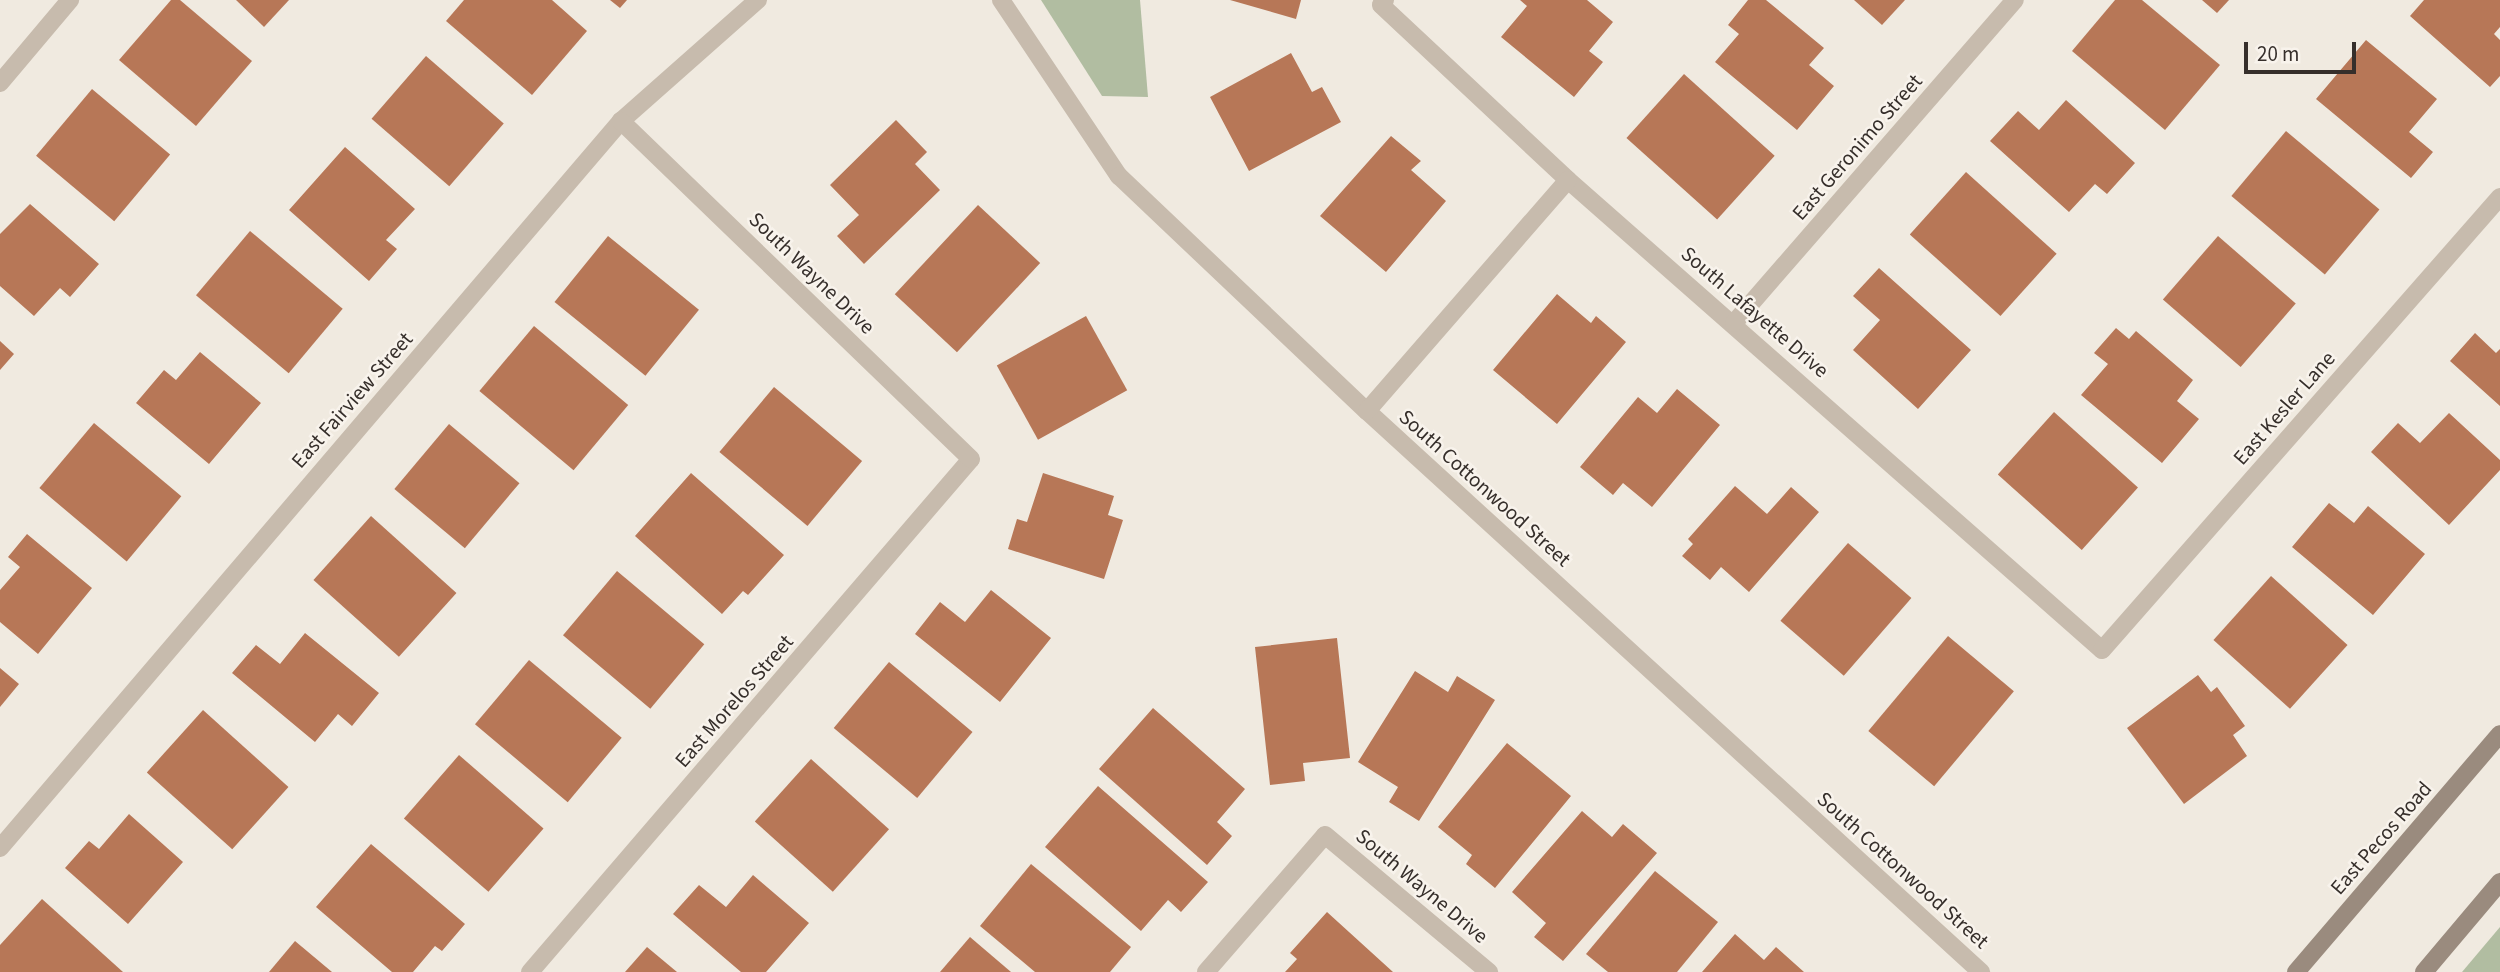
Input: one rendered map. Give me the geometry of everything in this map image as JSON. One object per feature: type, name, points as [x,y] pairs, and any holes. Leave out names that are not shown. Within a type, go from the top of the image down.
[{"type":"main road","name":"East Pecos Road","points":[[2296,972],[2500,734]]},
{"type":"main road","points":[[2424,972],[2500,882]]},
{"type":"street","points":[[0,83],[70,0]]},
{"type":"street","name":"East Fairview Street","points":[[0,848],[621,121],[758,0]]},
{"type":"street","name":"South Cottonwood Street","points":[[1001,0],[1119,176],[1367,411],[1981,972]]},
{"type":"street","name":"East Geronimo Street","points":[[1734,323],[2015,0]]},
{"type":"street","name":"South Lafayette Drive","points":[[1383,3],[1567,180],[1734,323],[2102,650]]},
{"type":"street","name":"South Wayne Drive","points":[[621,121],[971,459]]},
{"type":"street","points":[[1367,411],[1567,180]]},
{"type":"street","name":"East Kesler Lane","points":[[2102,650],[2500,197]]},
{"type":"street","name":"East Morelos Street","points":[[530,972],[971,459]]},
{"type":"street","name":"South Wayne Drive","points":[[1206,972],[1325,835],[1489,972]]},
{"type":"green space","points":[[1041,0],[1140,0],[1148,97],[1102,96]]},
{"type":"green space","points":[[2500,927],[2500,972],[2462,972]]},
{"type":"building","points":[[171,0],[180,0],[252,61],[196,126],[119,60]]},
{"type":"building","points":[[236,0],[289,0],[264,27]]},
{"type":"building","points":[[464,0],[552,0],[587,31],[532,95],[446,21]]},
{"type":"building","points":[[610,0],[627,0],[620,8]]},
{"type":"building","points":[[1230,0],[1301,0],[1296,19]]},
{"type":"building","points":[[1520,0],[1587,0],[1613,22],[1589,51],[1603,62],[1574,97],[1501,37],[1527,6]]},
{"type":"building","points":[[1748,0],[1766,0],[1824,48],[1809,65],[1834,86],[1797,130],[1715,62],[1739,34],[1728,25]]},
{"type":"building","points":[[1854,0],[1905,0],[1882,25]]},
{"type":"building","points":[[2115,0],[2142,0],[2220,65],[2165,130],[2072,51]]},
{"type":"building","points":[[2202,0],[2229,0],[2217,13]]},
{"type":"building","points":[[2424,0],[2500,0],[2500,27],[2494,34],[2500,40],[2500,76],[2490,87],[2410,16]]},
{"type":"building","points":[[2366,40],[2437,99],[2409,132],[2433,152],[2411,178],[2316,99]]},
{"type":"building","points":[[1291,53],[1312,92],[1322,87],[1341,122],[1249,171],[1210,97]]},
{"type":"building","points":[[426,56],[504,124],[449,186],[372,119]]},
{"type":"building","points":[[1684,74],[1775,156],[1717,220],[1626,138]]},
{"type":"building","points":[[92,89],[170,155],[114,221],[36,156]]},
{"type":"building","points":[[2066,100],[2135,163],[2107,194],[2095,184],[2069,212],[1990,141],[2018,111],[2039,130]]},
{"type":"building","points":[[896,120],[927,152],[915,164],[940,190],[864,264],[837,236],[859,215],[830,185]]},
{"type":"building","points":[[2286,131],[2379,209],[2325,275],[2231,196]]},
{"type":"building","points":[[1391,136],[1421,161],[1411,170],[1446,201],[1386,272],[1320,216]]},
{"type":"building","points":[[345,147],[415,209],[386,240],[397,249],[369,281],[289,210]]},
{"type":"building","points":[[1966,172],[2057,254],[2000,316],[1910,234]]},
{"type":"building","points":[[30,204],[99,264],[70,297],[60,288],[34,316],[0,286],[0,234]]},
{"type":"building","points":[[978,205],[1040,263],[957,352],[895,294]]},
{"type":"building","points":[[250,231],[343,309],[289,373],[196,295]]},
{"type":"building","points":[[608,236],[699,310],[645,376],[555,302]]},
{"type":"building","points":[[2218,236],[2296,304],[2241,367],[2163,299]]},
{"type":"building","points":[[1879,268],[1971,350],[1918,409],[1853,350],[1880,320],[1853,296]]},
{"type":"building","points":[[1557,294],[1591,323],[1596,316],[1626,342],[1557,424],[1493,370]]},
{"type":"building","points":[[1086,316],[1127,390],[1038,440],[997,365]]},
{"type":"building","points":[[534,326],[628,405],[574,470],[479,391]]},
{"type":"building","points":[[2116,328],[2129,339],[2136,331],[2193,380],[2177,401],[2199,419],[2162,463],[2081,395],[2108,364],[2094,353]]},
{"type":"building","points":[[2475,333],[2496,353],[2500,349],[2500,406],[2450,361]]},
{"type":"building","points":[[0,341],[14,354],[0,370]]},
{"type":"building","points":[[200,352],[261,403],[209,464],[136,403],[164,370],[176,380]]},
{"type":"building","points":[[774,387],[862,461],[807,526],[719,452]]},
{"type":"building","points":[[1677,389],[1720,425],[1652,507],[1623,483],[1613,495],[1580,467],[1638,397],[1657,413]]},
{"type":"building","points":[[2054,412],[2138,488],[2082,550],[1998,474]]},
{"type":"building","points":[[2449,413],[2500,460],[2500,470],[2449,525],[2371,452],[2398,423],[2420,443]]},
{"type":"building","points":[[94,423],[181,496],[127,561],[39,488]]},
{"type":"building","points":[[449,424],[519,483],[465,548],[394,489]]},
{"type":"building","points":[[691,473],[784,555],[748,595],[743,591],[722,614],[635,536]]},
{"type":"building","points":[[1043,473],[1114,496],[1108,515],[1123,520],[1104,579],[1008,549],[1017,519],[1027,522]]},
{"type":"building","points":[[1735,486],[1767,514],[1791,487],[1819,512],[1749,592],[1721,567],[1710,580],[1682,556],[1693,544],[1688,539]]},
{"type":"building","points":[[2329,503],[2354,523],[2368,506],[2425,554],[2373,615],[2292,547]]},
{"type":"building","points":[[371,516],[456,593],[399,657],[313,580]]},
{"type":"building","points":[[27,534],[92,588],[38,654],[0,622],[0,590],[20,567],[8,557]]},
{"type":"building","points":[[1848,543],[1911,598],[1844,676],[1780,621]]},
{"type":"building","points":[[617,571],[704,644],[650,709],[563,635]]},
{"type":"building","points":[[2271,576],[2348,645],[2290,709],[2213,640]]},
{"type":"building","points":[[991,590],[1051,638],[1000,702],[915,634],[940,602],[965,622]]},
{"type":"building","points":[[305,633],[379,693],[352,726],[338,714],[315,742],[232,673],[256,645],[280,664]]},
{"type":"building","points":[[1948,636],[2014,691],[1934,786],[1868,731]]},
{"type":"building","points":[[1337,638],[1350,758],[1303,763],[1305,781],[1270,785],[1255,647]]},
{"type":"building","points":[[529,660],[622,738],[568,802],[475,724]]},
{"type":"building","points":[[889,662],[972,732],[917,798],[834,728]]},
{"type":"building","points":[[0,668],[19,684],[0,707]]},
{"type":"building","points":[[1415,671],[1448,692],[1457,676],[1495,700],[1419,821],[1389,802],[1398,787],[1358,762]]},
{"type":"building","points":[[2198,675],[2211,692],[2217,687],[2245,726],[2233,735],[2247,756],[2184,804],[2127,728]]},
{"type":"building","points":[[1153,708],[1245,789],[1217,822],[1232,836],[1207,865],[1099,769]]},
{"type":"building","points":[[203,710],[288,787],[232,849],[147,772]]},
{"type":"building","points":[[1507,743],[1571,796],[1495,888],[1466,864],[1472,855],[1438,827]]},
{"type":"building","points":[[459,755],[544,828],[488,892],[404,818]]},
{"type":"building","points":[[811,759],[889,829],[833,892],[755,821]]},
{"type":"building","points":[[1098,786],[1208,882],[1181,912],[1168,900],[1141,931],[1045,847]]},
{"type":"building","points":[[1582,811],[1612,837],[1623,824],[1657,853],[1563,961],[1534,937],[1546,923],[1512,892]]},
{"type":"building","points":[[129,814],[183,862],[128,924],[65,868],[89,841],[99,849]]},
{"type":"building","points":[[371,844],[465,924],[442,951],[435,946],[413,972],[392,972],[316,907]]},
{"type":"building","points":[[1031,864],[1131,947],[1110,972],[1035,972],[980,926]]},
{"type":"building","points":[[1655,871],[1718,922],[1677,972],[1608,972],[1586,954]]},
{"type":"building","points":[[753,875],[809,923],[766,972],[741,972],[673,914],[699,885],[726,907]]},
{"type":"building","points":[[42,899],[123,972],[0,972],[0,945]]},
{"type":"building","points":[[1327,912],[1393,972],[1285,972],[1297,959],[1290,953]]},
{"type":"building","points":[[1735,934],[1764,960],[1776,947],[1804,972],[1702,972]]},
{"type":"building","points":[[970,937],[1011,972],[940,972]]},
{"type":"building","points":[[295,941],[332,972],[269,972]]},
{"type":"building","points":[[647,947],[677,972],[625,972]]}]
